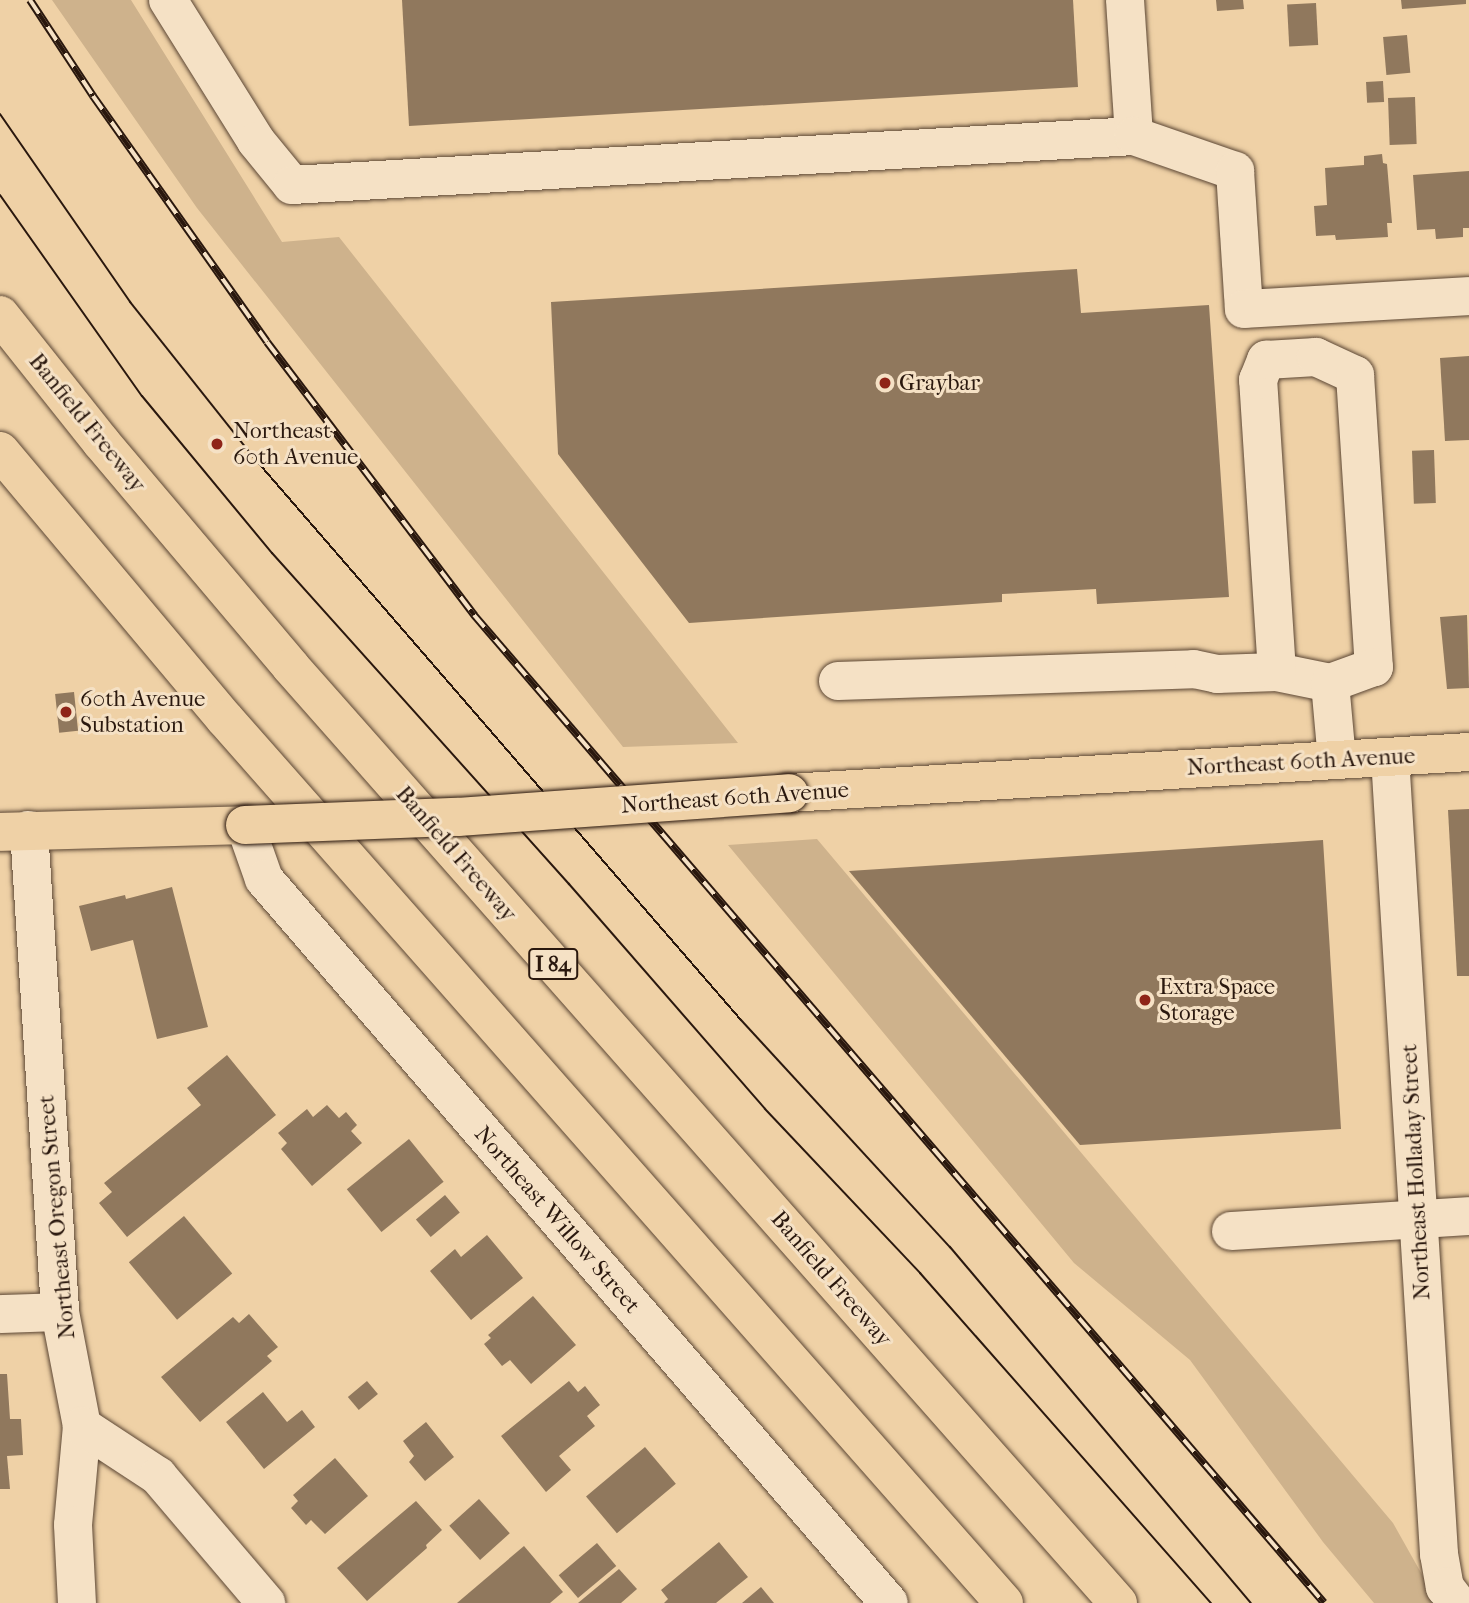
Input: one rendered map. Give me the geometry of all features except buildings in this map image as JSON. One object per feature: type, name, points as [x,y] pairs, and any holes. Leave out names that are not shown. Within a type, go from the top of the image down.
[{"type":"main road","name":"Banfield Freeway","points":[[0,315],[101,442],[291,667],[1118,1603]]},
{"type":"main road","points":[[0,451],[234,730],[1004,1603]]},
{"type":"main road","name":"Northeast 60th Avenue","points":[[15,831],[458,817],[789,793],[1469,752]]},
{"type":"street","points":[[168,0],[256,141],[292,185],[1134,136],[1236,171],[1244,309],[1469,296]]},
{"type":"street","points":[[1125,0],[1134,136]]},
{"type":"street","points":[[838,681],[1194,669],[1217,674],[1277,672],[1330,683],[1374,667],[1354,376],[1316,357],[1266,360],[1258,380],[1277,672]]},
{"type":"street","points":[[1330,683],[1336,760]]},
{"type":"street","name":"Northeast Holladay Street","points":[[1390,757],[1439,1554],[1451,1595]]},
{"type":"street","name":"Northeast Willow Street","points":[[244,825],[264,879],[889,1603]]},
{"type":"street","name":"Northeast Oregon Street","points":[[15,831],[60,1312],[82,1426],[73,1525],[77,1603]]},
{"type":"street","points":[[1231,1231],[1469,1216]]},
{"type":"street","points":[[0,1314],[60,1312]]},
{"type":"street","points":[[82,1426],[158,1476],[266,1603]]},
{"type":"shaded area","points":[[52,0],[131,0],[282,242],[339,237],[738,743],[623,747],[197,208]]},
{"type":"shaded area","points":[[817,839],[1393,1523],[1438,1603],[1374,1603],[1323,1542],[1190,1360],[1074,1263],[728,845]]},
{"type":"tram line","points":[[0,114],[130,302],[255,459],[741,1020],[950,1247],[1251,1603]]},
{"type":"tram line","points":[[0,195],[142,396],[272,553],[569,884],[765,1109],[920,1273],[1211,1603]]},
{"type":"railway","points":[[30,0],[93,96],[267,342],[474,615],[1324,1603]]},
{"type":"place","name":"Graybar","points":[[885,383]]},
{"type":"place","name":"Northeast 60th Avenue","points":[[217,444]]},
{"type":"place","name":"60th Avenue Substation","points":[[66,712]]},
{"type":"place","name":"Extra Space Storage","points":[[1145,1000]]}]
